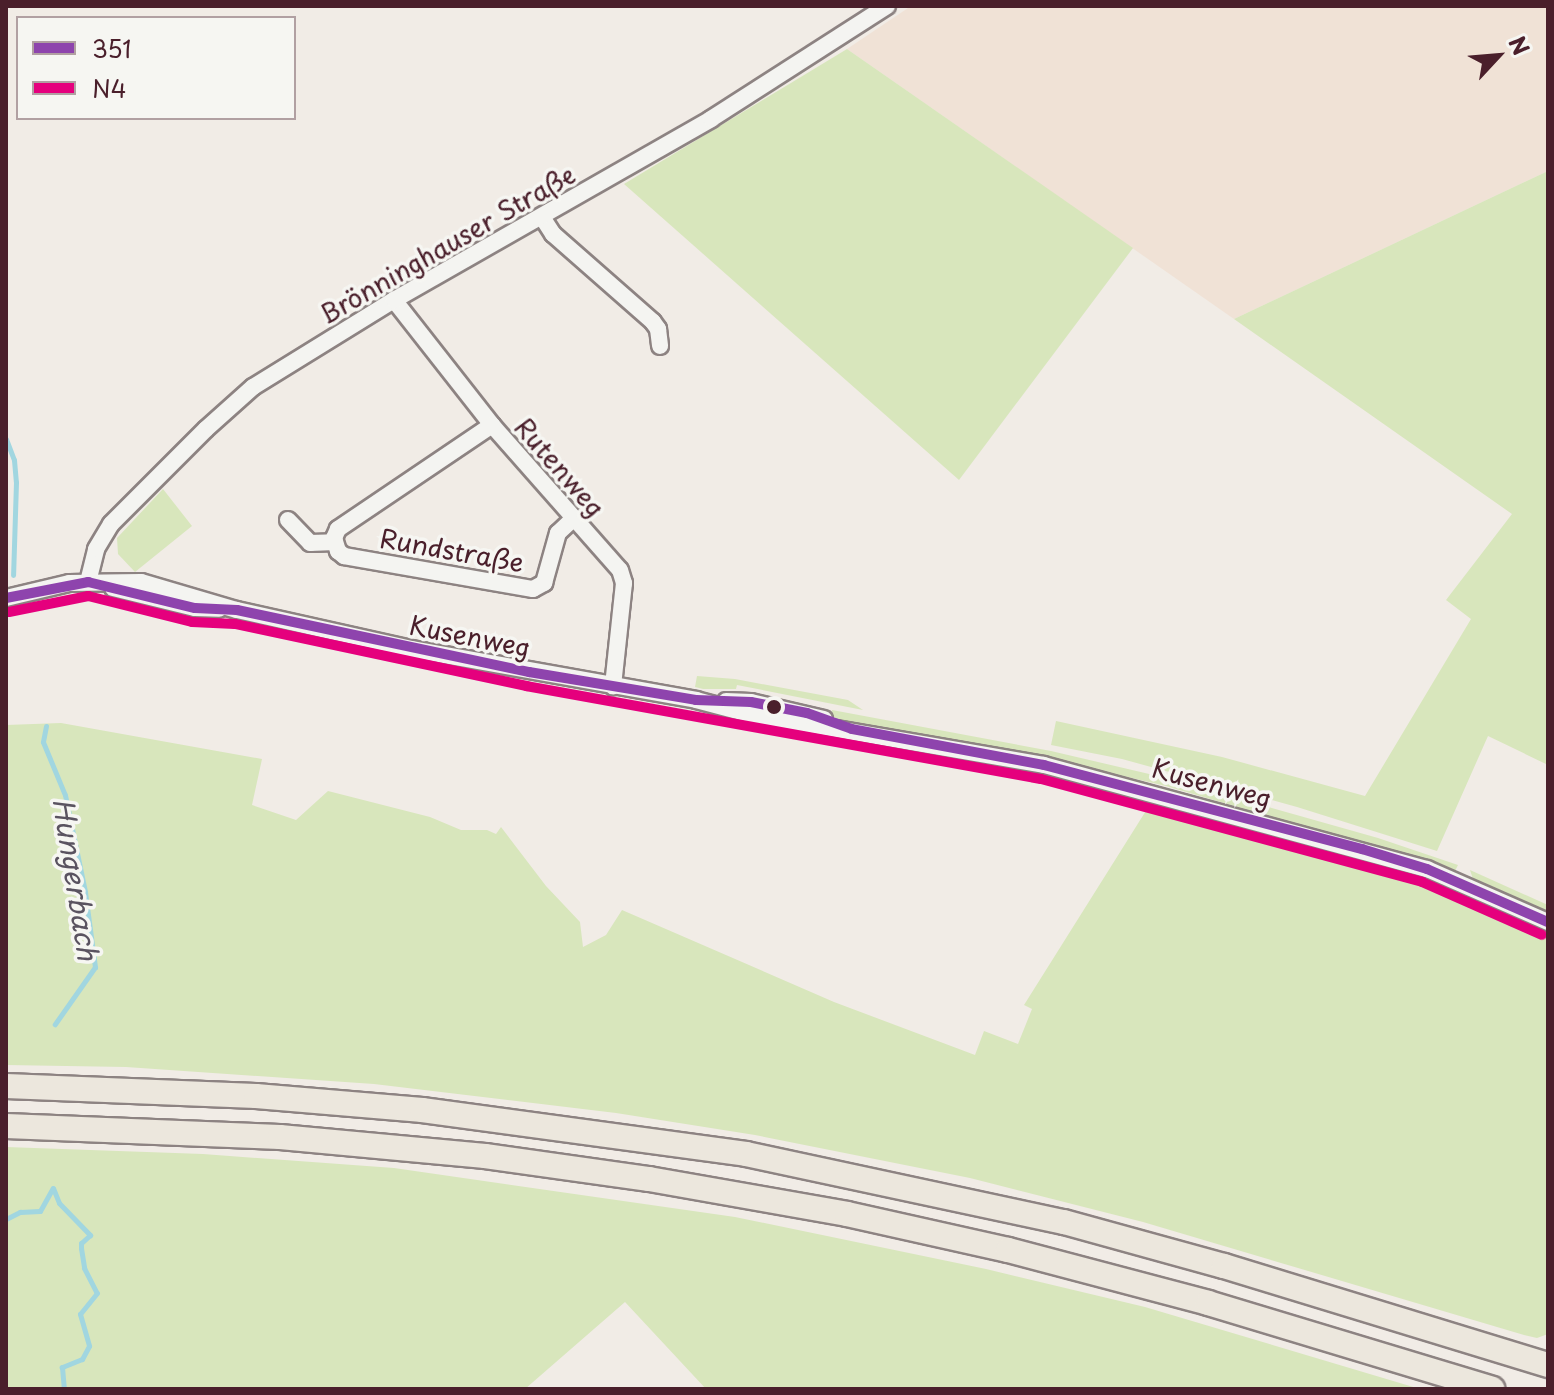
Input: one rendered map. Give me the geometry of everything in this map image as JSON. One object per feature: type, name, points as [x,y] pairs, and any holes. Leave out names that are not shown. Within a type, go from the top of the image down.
[{"type":"highway","points":[[6,1086],[243,1095],[392,1107],[746,1154],[1064,1222],[1224,1266],[1548,1365]]},
{"type":"highway","points":[[6,1126],[295,1138],[485,1156],[847,1214],[1008,1250],[1208,1303],[1492,1389]]},
{"type":"street","name":"Brönninghauser Straße","points":[[88,582],[103,533],[206,429],[276,371],[394,300],[724,112],[887,6]]},
{"type":"street","points":[[542,217],[553,234],[653,322],[658,329],[660,346]]},
{"type":"street","name":"Rutenweg","points":[[394,300],[492,425],[624,576],[613,686]]},
{"type":"street","name":"Rundstraße","points":[[492,425],[342,526],[335,533],[335,542],[344,556],[533,589],[544,583],[558,533],[573,519]]},
{"type":"street","name":"Rundstraße","points":[[288,520],[310,543],[335,542]]},
{"type":"street","name":"Kusenweg","points":[[6,598],[88,582],[195,608],[237,610],[411,649],[696,700],[749,714],[852,729],[1044,765],[1427,869],[1548,922]]},
{"type":"shaded area","points":[[911,6],[1548,6],[1548,171],[1234,319],[847,49]]},
{"type":"green space","points":[[847,49],[1133,248],[959,480],[624,184]]},
{"type":"green space","points":[[1548,171],[1548,765],[1488,736],[1437,851],[1297,807],[1122,759],[1051,745],[1056,721],[1222,757],[1365,796],[1471,619],[1446,600],[1512,514],[1234,319]]},
{"type":"green space","points":[[163,489],[192,526],[135,572],[118,554],[117,538]]},
{"type":"green space","points":[[697,676],[735,679],[848,700],[863,710],[737,685],[736,689],[703,689],[695,687]]},
{"type":"green space","points":[[832,710],[1051,751],[1162,777],[1378,838],[1458,865],[1455,871],[1166,786],[1054,760],[846,722],[830,716]]},
{"type":"green space","points":[[61,723],[262,759],[252,805],[296,820],[328,791],[430,817],[461,830],[487,830],[496,834],[501,827],[546,886],[580,922],[583,947],[606,935],[622,910],[834,1002],[975,1055],[984,1031],[1018,1044],[1032,1009],[1024,1005],[1154,798],[1421,875],[1465,892],[1548,929],[1548,1334],[1537,1338],[1524,1335],[1143,1222],[970,1178],[755,1135],[616,1113],[374,1084],[126,1067],[6,1065],[6,725]]},
{"type":"green space","points":[[808,728],[1040,772],[1133,794],[1137,801],[1041,778],[806,735]]},
{"type":"green space","points":[[1470,870],[1548,905],[1548,914],[1474,882]]},
{"type":"green space","points":[[6,1147],[203,1154],[394,1168],[735,1217],[986,1269],[1145,1307],[1420,1389],[706,1389],[625,1302],[525,1389],[6,1389]]},
{"type":"waterway","name":"Hungerbach","points":[[6,439],[14,460],[16,482],[13,575]]},
{"type":"waterway","name":"Hungerbach","points":[[46,726],[43,742],[65,795],[85,892],[95,967],[55,1024]]},
{"type":"waterway","name":"Hungerbach","points":[[53,1188],[59,1203],[90,1235],[81,1243],[81,1248],[84,1268],[97,1293],[80,1314],[89,1346],[82,1359],[62,1367],[64,1389]]},
{"type":"waterway","points":[[6,1219],[20,1212],[40,1211],[53,1188]]},
{"type":"transit line","name":"351","points":[[6,598],[88,582],[195,608],[237,610],[529,672],[696,700],[751,702],[807,713],[852,729],[1044,765],[1362,849],[1427,869],[1548,922]]},
{"type":"transit line","name":"N4","points":[[9,612],[88,596],[192,622],[235,624],[526,686],[1041,779],[1422,882],[1542,935]]}]
